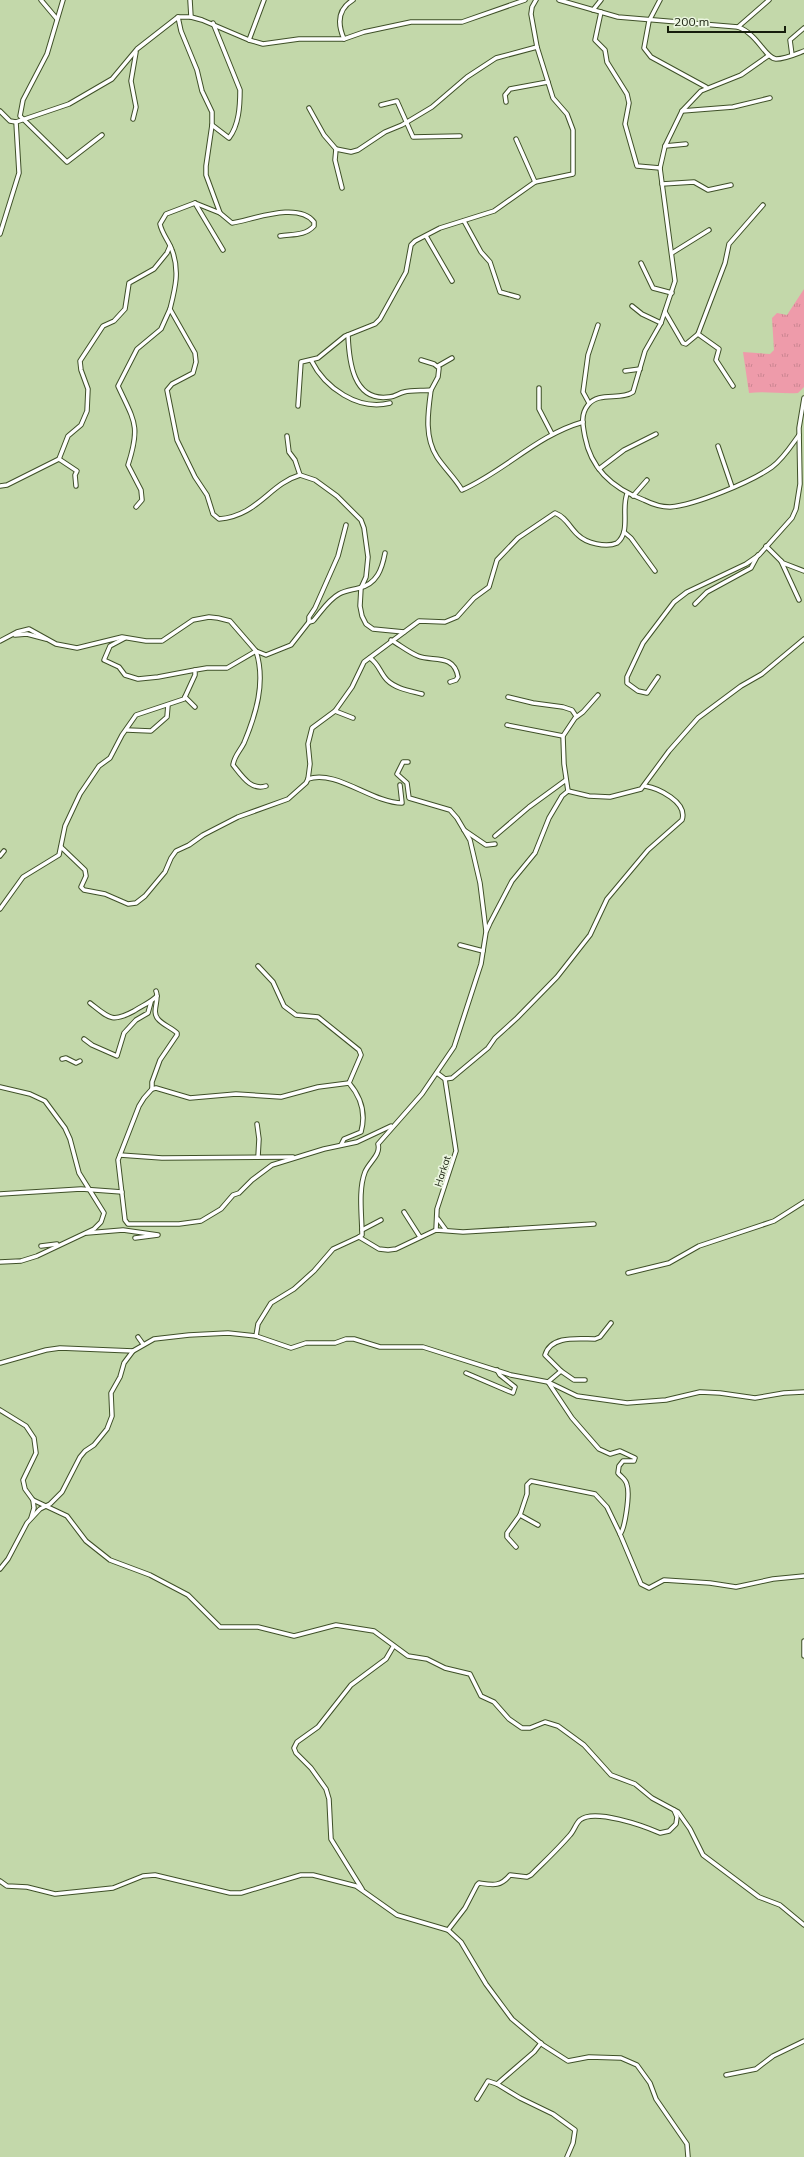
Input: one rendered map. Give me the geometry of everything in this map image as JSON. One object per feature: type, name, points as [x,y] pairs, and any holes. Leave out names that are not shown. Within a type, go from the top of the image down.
[{"type":"street","points":[[41,0],[57,19]]},
{"type":"street","points":[[63,0],[46,54],[23,100],[20,116],[59,151],[67,162],[102,135]]},
{"type":"street","points":[[190,0],[191,17]]},
{"type":"street","points":[[249,40],[264,0]]},
{"type":"street","points":[[344,39],[340,30],[339,16],[345,4],[353,0]]},
{"type":"street","points":[[0,111],[6,119],[16,122],[69,104],[112,79],[137,49],[178,18],[191,17],[213,23],[249,40],[264,44],[299,39],[344,39],[364,32],[411,22],[462,22],[524,0]]},
{"type":"street","points":[[298,406],[302,362],[311,360],[326,353],[348,335],[375,324],[380,319],[406,272],[411,245],[415,241],[498,209],[535,182],[569,176],[572,174],[573,130],[570,119],[553,98],[537,47],[531,14],[532,7],[536,0]]},
{"type":"street","points":[[560,0],[600,12],[649,21],[738,27],[752,34],[768,56],[779,59],[804,51]]},
{"type":"street","points":[[593,10],[601,0]]},
{"type":"street","points":[[660,0],[649,21],[644,44],[646,52],[652,57],[706,87]]},
{"type":"street","points":[[738,27],[769,0]]},
{"type":"street","points":[[600,12],[595,40],[605,50],[607,62],[627,94],[629,103],[626,124],[637,166],[660,168]]},
{"type":"street","points":[[178,18],[181,32],[197,70],[202,91],[212,112],[212,125],[206,175],[220,213]]},
{"type":"street","points":[[212,125],[229,138],[238,115],[240,101],[240,90],[213,23]]},
{"type":"street","points":[[792,55],[790,40],[804,28]]},
{"type":"street","points":[[309,108],[324,135],[336,149],[351,152],[358,150],[385,132],[432,107],[467,77],[490,62],[515,52],[537,47]]},
{"type":"street","points":[[133,119],[136,107],[131,81],[137,49]]},
{"type":"street","points":[[768,56],[741,75],[706,87],[693,97],[682,111],[665,146],[660,168],[675,281],[672,293],[665,312],[646,351],[635,390],[631,394],[600,398],[590,403],[584,410],[583,422],[588,450],[599,469],[612,483],[627,494],[670,507],[696,501],[759,476],[781,459],[799,435]]},
{"type":"street","points":[[506,102],[505,95],[510,89],[548,82]]},
{"type":"street","points":[[682,111],[733,107],[770,98]]},
{"type":"street","points":[[380,105],[397,101],[414,137],[460,136]]},
{"type":"street","points":[[0,234],[19,173],[16,122]]},
{"type":"street","points":[[516,139],[535,182]]},
{"type":"street","points":[[665,146],[686,144]]},
{"type":"street","points":[[336,149],[335,160],[342,188]]},
{"type":"street","points":[[662,184],[694,182],[708,190],[731,185]]},
{"type":"street","points":[[195,203],[223,250]]},
{"type":"street","points":[[136,507],[142,500],[141,490],[128,464],[136,441],[135,424],[118,386],[136,349],[160,329],[170,309],[177,280],[174,257],[170,245],[161,228],[162,218],[166,214],[195,203],[220,213],[232,223],[247,218],[288,212],[304,214],[314,222],[312,228],[298,234],[280,236]]},
{"type":"street","points":[[665,312],[683,343],[686,344],[698,334],[725,263],[729,244],[763,205]]},
{"type":"street","points":[[464,222],[481,252],[490,262],[500,292],[518,297]]},
{"type":"street","points":[[672,253],[709,230]]},
{"type":"street","points":[[426,236],[452,281]]},
{"type":"street","points":[[0,486],[7,485],[59,459],[68,436],[81,424],[86,411],[88,389],[81,370],[80,361],[103,326],[114,321],[125,310],[129,283],[154,269],[167,253],[170,245]]},
{"type":"street","points":[[641,263],[653,288],[672,293]]},
{"type":"street","points":[[632,306],[642,314],[660,323]]},
{"type":"street","points":[[170,309],[193,349],[196,358],[195,370],[190,376],[168,388],[172,420],[178,440],[195,477],[207,495],[214,516],[221,519],[248,510],[275,489],[300,475],[311,478],[324,486],[361,520],[366,533],[368,557],[366,577],[361,588],[361,612],[366,624],[373,629],[404,632]]},
{"type":"street","points":[[590,403],[583,392],[588,355],[598,325]]},
{"type":"street","points":[[698,334],[719,349],[716,360],[733,386]]},
{"type":"street","points":[[348,335],[354,377],[357,383],[366,392],[388,398],[406,391],[432,390]]},
{"type":"street","points":[[421,360],[438,366],[452,358]]},
{"type":"street","points":[[311,360],[329,383],[349,398],[362,404],[372,405],[390,403]]},
{"type":"street","points":[[438,366],[439,373],[432,390],[427,411],[431,445],[438,459],[462,490],[486,479],[552,434],[566,427],[583,422]]},
{"type":"street","points":[[625,371],[640,369]]},
{"type":"street","points":[[538,388],[539,409],[552,434]]},
{"type":"street","points":[[694,604],[707,592],[751,568],[759,554],[788,522],[796,509],[800,484],[800,414],[804,398]]},
{"type":"street","points":[[800,414],[804,418]]},
{"type":"street","points":[[599,469],[624,450],[656,434]]},
{"type":"street","points":[[287,436],[289,452],[295,460],[300,475]]},
{"type":"street","points":[[718,446],[732,487]]},
{"type":"street","points":[[799,446],[804,450]]},
{"type":"street","points":[[59,459],[77,471],[75,475],[76,486]]},
{"type":"street","points":[[633,496],[647,480]]},
{"type":"street","points":[[61,847],[85,870],[86,876],[82,884],[82,889],[105,894],[123,903],[132,904],[140,901],[165,872],[170,858],[176,851],[189,845],[202,835],[238,817],[288,799],[306,783],[310,764],[310,733],[318,722],[335,711],[352,687],[364,662],[391,640],[401,636],[419,621],[441,623],[457,617],[476,596],[488,588],[494,577],[497,560],[518,538],[555,513],[562,516],[578,536],[597,543],[614,544],[622,539],[624,532],[624,501],[627,494]]},
{"type":"street","points":[[309,622],[309,617],[315,608],[338,556],[346,526]]},
{"type":"street","points":[[624,532],[631,538],[655,572]]},
{"type":"street","points":[[766,546],[786,565],[804,571]]},
{"type":"street","points":[[0,641],[29,629],[61,647],[77,648],[125,637],[146,641],[162,641],[193,620],[209,617],[230,621],[256,651],[266,655],[288,648],[309,622],[313,621],[334,597],[350,589],[361,588],[379,574],[386,553]]},
{"type":"street","points":[[658,677],[647,693],[638,691],[627,683],[627,677],[643,643],[674,602],[687,592],[742,566],[759,554]]},
{"type":"street","points":[[781,561],[799,600]]},
{"type":"street","points":[[125,637],[110,646],[104,660],[124,670],[126,675],[142,679],[207,668],[227,668],[256,651]]},
{"type":"street","points":[[568,791],[589,796],[613,796],[627,794],[645,786],[669,751],[698,718],[741,686],[762,674],[804,639]]},
{"type":"street","points":[[391,640],[420,657],[438,658],[448,663],[456,669],[458,675],[456,680],[450,682]]},
{"type":"street","points":[[256,651],[260,669],[259,698],[246,737],[234,758],[234,765],[254,787],[259,788],[266,786]]},
{"type":"street","points":[[370,658],[377,663],[390,682],[413,693],[422,694]]},
{"type":"street","points":[[0,909],[18,882],[57,856],[61,847],[65,826],[80,794],[99,766],[110,758],[139,713],[182,701],[186,697],[190,682],[195,675],[195,670]]},
{"type":"street","points":[[568,791],[563,736],[576,716],[587,708],[598,695]]},
{"type":"street","points":[[186,697],[195,707]]},
{"type":"street","points":[[508,697],[533,703],[563,706],[572,710],[576,716]]},
{"type":"street","points":[[127,730],[151,731],[167,716],[168,705]]},
{"type":"street","points":[[335,711],[353,718]]},
{"type":"street","points":[[507,725],[563,736]]},
{"type":"street","points":[[256,1336],[259,1322],[271,1303],[294,1289],[318,1267],[333,1249],[362,1235],[365,1173],[379,1148],[378,1144],[393,1125],[415,1102],[437,1073],[457,1041],[481,964],[486,932],[476,856],[464,830],[454,814],[446,807],[409,798],[407,783],[397,774],[403,762],[408,762]]},
{"type":"street","points":[[308,779],[325,778],[360,790],[376,798],[398,803],[402,802],[400,785]]},
{"type":"street","points":[[495,836],[529,807],[566,780]]},
{"type":"street","points":[[437,1073],[445,1079],[452,1078],[488,1048],[495,1038],[557,976],[590,935],[607,899],[624,881],[648,850],[682,820],[682,813],[676,802],[659,789],[645,786]]},
{"type":"street","points":[[486,932],[507,889],[535,853],[549,818],[562,796],[568,791]]},
{"type":"street","points":[[464,830],[468,830],[486,845],[495,844]]},
{"type":"street","points":[[0,856],[4,851]]},
{"type":"street","points":[[460,945],[483,951]]},
{"type":"street","points":[[258,966],[273,982],[284,1006],[296,1015],[318,1017],[359,1050],[361,1055],[349,1084]]},
{"type":"street","points":[[156,991],[158,995],[155,1014],[159,1020],[177,1033],[177,1036],[160,1060],[152,1082],[152,1089],[139,1106],[120,1155],[118,1170],[125,1220],[128,1224],[168,1225],[196,1222],[221,1209],[233,1195],[240,1193],[252,1180],[272,1165],[296,1157],[357,1142],[393,1125]]},
{"type":"street","points":[[90,1003],[110,1017],[122,1018],[151,1002],[158,995]]},
{"type":"street","points":[[84,1038],[98,1048],[117,1056],[124,1033],[133,1023],[148,1013],[151,1002]]},
{"type":"street","points":[[62,1059],[66,1058],[76,1063],[80,1061]]},
{"type":"street","name":"Harkat","points":[[436,1230],[437,1209],[456,1151],[445,1079]]},
{"type":"street","points":[[152,1089],[156,1088],[190,1098],[246,1094],[281,1097],[318,1087],[349,1084]]},
{"type":"street","points":[[341,1145],[344,1139],[361,1132],[363,1124],[361,1102],[349,1084]]},
{"type":"street","points":[[0,1087],[30,1094],[45,1101],[65,1128],[79,1173],[86,1186],[90,1189],[102,1208],[104,1216],[99,1225],[86,1233],[27,1260],[0,1262]]},
{"type":"street","points":[[257,1124],[259,1139],[258,1157]]},
{"type":"street","points":[[120,1155],[162,1158],[296,1157]]},
{"type":"street","points":[[0,1194],[90,1189],[122,1192]]},
{"type":"street","points":[[628,1273],[669,1263],[699,1246],[774,1221],[804,1202]]},
{"type":"street","points":[[404,1212],[420,1237]]},
{"type":"street","points":[[437,1218],[447,1231]]},
{"type":"street","points":[[362,1230],[381,1220]]},
{"type":"street","points":[[359,1237],[379,1249],[388,1250],[396,1249],[436,1230],[462,1232],[594,1224]]},
{"type":"street","points":[[86,1233],[123,1230],[158,1234],[135,1238]]},
{"type":"street","points":[[41,1246],[62,1243]]},
{"type":"street","points":[[585,1380],[574,1380],[561,1371],[544,1355],[549,1348],[565,1339],[595,1339],[600,1337],[611,1323]]},
{"type":"street","points":[[0,1569],[8,1559],[31,1519],[40,1509],[46,1506],[65,1488],[75,1465],[83,1453],[94,1445],[107,1429],[112,1416],[110,1393],[120,1377],[123,1365],[133,1351],[154,1339],[228,1333],[256,1336],[291,1348],[306,1343],[335,1343],[346,1339],[354,1339],[380,1347],[423,1347],[497,1370],[548,1382],[577,1396],[627,1402],[666,1400],[700,1392],[720,1392],[755,1398],[784,1393],[804,1392]]},
{"type":"street","points":[[138,1337],[143,1344]]},
{"type":"street","points":[[0,1363],[46,1350],[60,1348],[133,1351]]},
{"type":"street","points":[[466,1372],[513,1393],[515,1387],[500,1375],[497,1370]]},
{"type":"street","points":[[548,1382],[561,1371]]},
{"type":"street","points":[[548,1382],[572,1418],[600,1449],[610,1454],[620,1451],[635,1458],[634,1461],[623,1460],[619,1466],[618,1472],[627,1483],[629,1493],[623,1531],[620,1534]]},
{"type":"street","points":[[0,1410],[26,1426],[34,1438],[36,1453],[23,1480],[25,1489],[33,1500],[34,1508],[31,1519]]},
{"type":"street","points":[[516,1547],[507,1537],[507,1533],[520,1516],[527,1494],[527,1485],[531,1481],[575,1492],[585,1491],[595,1494],[607,1507],[640,1583],[646,1587],[650,1588],[664,1580],[710,1583],[736,1587],[774,1579],[804,1576]]},
{"type":"street","points":[[33,1500],[67,1516],[86,1542],[110,1560],[150,1575],[188,1595],[218,1626],[258,1627],[294,1636],[336,1625],[349,1626],[374,1631],[393,1647],[411,1657],[427,1660],[450,1669],[470,1674],[481,1696],[494,1702],[515,1725],[522,1728],[530,1728],[545,1722],[558,1726],[584,1745],[611,1775],[635,1784],[652,1798],[674,1809],[681,1815],[690,1829],[703,1855],[759,1897],[780,1905],[804,1925]]},
{"type":"street","points":[[520,1516],[538,1525]]},
{"type":"street","points":[[804,1641],[804,1656]]},
{"type":"street","points":[[362,1889],[330,1839],[329,1799],[326,1789],[311,1768],[296,1753],[294,1748],[297,1742],[318,1727],[351,1685],[388,1657],[393,1647]]},
{"type":"street","points":[[448,1930],[465,1908],[476,1885],[479,1883],[496,1886],[506,1881],[510,1875],[527,1877],[531,1875],[564,1843],[580,1820],[592,1814],[605,1815],[660,1833],[666,1832],[676,1824],[677,1817],[674,1809]]},
{"type":"street","points":[[0,1881],[7,1886],[32,1888],[55,1894],[114,1888],[143,1876],[155,1875],[236,1894],[307,1874],[362,1889],[397,1915],[448,1930],[461,1942],[486,1984],[512,2019],[541,2043],[568,2061],[589,2057],[621,2058],[637,2065],[650,2083],[656,2099],[687,2144],[688,2157]]},
{"type":"street","points":[[726,2075],[756,2069],[773,2056],[804,2041]]},
{"type":"street","points":[[497,2084],[534,2052],[541,2043]]},
{"type":"street","points":[[477,2099],[488,2081],[497,2084],[520,2098],[553,2114],[575,2130],[573,2143],[567,2157]]},
{"type":"green space","points":[[804,289],[804,387],[798,393],[749,393],[743,352],[770,354],[774,350],[772,318],[777,313],[787,315]]}]
